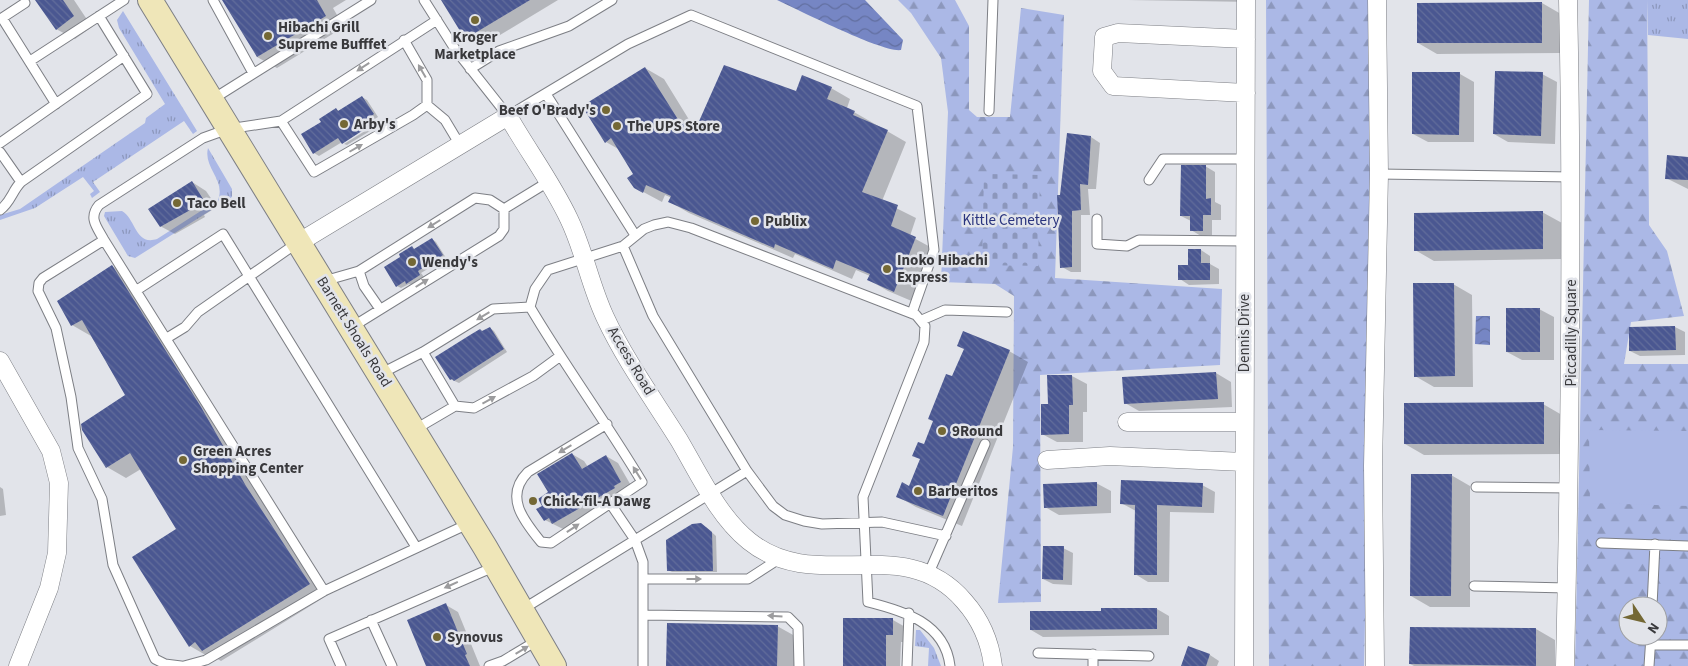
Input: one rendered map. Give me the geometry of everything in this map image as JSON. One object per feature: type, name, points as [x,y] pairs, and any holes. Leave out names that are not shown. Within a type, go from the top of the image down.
[{"type":"main road","name":"Barnett Shoals Road","points":[[151,0],[210,100],[380,374],[540,639],[554,666]]},
{"type":"street","name":"Dennis Drive","points":[[1244,666],[1246,0]]},
{"type":"street","points":[[1375,666],[1373,466],[1380,174],[1377,0]]},
{"type":"street","name":"Piccadilly Square","points":[[1565,666],[1570,488],[1572,177],[1568,0]]},
{"type":"street","points":[[1246,39],[1118,33],[1104,37],[1102,71],[1113,86],[1246,93]]},
{"type":"street","points":[[298,243],[508,116]]},
{"type":"street","name":"Access Road","points":[[508,116],[570,220],[605,316],[712,493],[739,533],[762,550],[779,559],[797,564],[815,567],[868,564],[902,566],[928,575],[948,586],[971,609],[988,641],[993,666]]},
{"type":"street","points":[[0,361],[51,451],[59,483],[60,519],[53,571],[49,588],[18,666]]},
{"type":"street","points":[[1127,422],[1244,422]]},
{"type":"street","points":[[1047,460],[1110,456],[1244,462]]},
{"type":"lane","points":[[30,62],[124,0]]},
{"type":"lane","points":[[213,0],[253,73]]},
{"type":"lane","points":[[210,100],[371,0]]},
{"type":"lane","points":[[424,0],[470,69],[508,116],[628,44],[691,15],[917,106],[934,250],[912,313]]},
{"type":"lane","points":[[470,69],[499,51],[569,26],[612,0]]},
{"type":"lane","points":[[989,111],[993,0]]},
{"type":"lane","points":[[25,3],[2,18],[56,104]]},
{"type":"lane","points":[[2,208],[21,182],[147,94],[99,16]]},
{"type":"lane","points":[[324,591],[104,240],[93,221],[94,212],[99,205],[203,138],[228,128],[281,121],[437,20]]},
{"type":"lane","points":[[404,40],[428,80],[427,105]]},
{"type":"lane","points":[[0,143],[124,56]]},
{"type":"lane","points":[[546,94],[635,235]]},
{"type":"lane","points":[[427,105],[445,120],[460,145]]},
{"type":"lane","points":[[281,121],[314,172],[427,105]]},
{"type":"lane","points":[[0,152],[21,182]]},
{"type":"lane","points":[[1149,180],[1163,159],[1245,159]]},
{"type":"lane","points":[[1380,174],[1572,177]]},
{"type":"lane","points":[[504,209],[548,182]]},
{"type":"lane","points":[[323,282],[359,271],[475,198],[490,200],[504,209]]},
{"type":"lane","points":[[351,328],[499,236],[504,229],[504,209]]},
{"type":"lane","points":[[1097,219],[1097,244],[1127,246],[1139,240],[1245,241]]},
{"type":"lane","points":[[607,424],[528,472],[520,480],[515,497],[516,504],[541,542],[551,543],[642,482],[607,424],[559,356],[530,307],[535,289],[548,270],[585,260],[623,246],[635,235],[649,227],[668,222],[912,313],[922,320],[926,333],[924,342],[863,497],[868,564],[868,602],[909,613],[928,626],[938,636],[949,658],[950,666]]},
{"type":"lane","points":[[137,290],[222,234],[416,547]]},
{"type":"lane","points":[[104,240],[43,278],[39,283],[38,291],[56,328],[71,397],[78,448],[102,499],[113,565],[155,659],[164,664],[183,666],[206,660],[324,591],[470,523]]},
{"type":"lane","points":[[167,338],[185,327],[198,312],[298,243]]},
{"type":"lane","points":[[623,246],[653,316],[747,471],[773,506],[796,520],[822,524],[865,521],[893,523],[946,536]]},
{"type":"lane","points":[[359,271],[364,286],[380,309]]},
{"type":"lane","points":[[380,374],[423,352],[494,309],[530,307]]},
{"type":"lane","points":[[922,320],[945,310],[1007,312]]},
{"type":"lane","points":[[423,352],[455,406]]},
{"type":"lane","points":[[413,430],[455,406],[474,408],[533,376],[559,356]]},
{"type":"lane","points":[[928,575],[985,444]]},
{"type":"lane","points":[[522,610],[747,471]]},
{"type":"lane","points":[[1476,487],[1570,488]]},
{"type":"lane","points":[[610,503],[635,540],[643,562],[645,579],[643,666]]},
{"type":"lane","points":[[1602,542],[1688,546]]},
{"type":"lane","points":[[1652,596],[1655,544]]},
{"type":"lane","points":[[645,579],[748,579],[779,559]]},
{"type":"lane","points":[[341,666],[329,639],[496,566]]},
{"type":"lane","points":[[1474,586],[1567,588]]},
{"type":"lane","points":[[907,666],[909,613]]},
{"type":"lane","points":[[644,615],[788,617],[798,627],[799,666]]},
{"type":"lane","points":[[371,620],[392,666]]},
{"type":"lane","points":[[489,666],[504,663],[540,639]]},
{"type":"lane","points":[[1668,642],[1688,645]]},
{"type":"lane","points":[[1650,666],[1651,646]]},
{"type":"lane","points":[[1038,653],[1149,656]]},
{"type":"lane","points":[[1093,654],[1093,666]]},
{"type":"green space","points":[[898,0],[955,0],[969,26],[969,110],[977,117],[1010,117],[1021,8],[1064,15],[1055,278],[1222,289],[1220,365],[1040,375],[1041,602],[998,603],[1013,447],[1014,296],[995,284],[941,282],[948,112],[941,58],[911,13]]},
{"type":"green space","points":[[1266,0],[1379,0],[1364,666],[1269,666]]},
{"type":"green space","points":[[1589,0],[1647,0],[1649,225],[1667,251],[1684,316],[1631,322],[1624,364],[1688,364],[1688,666],[1575,666]]},
{"type":"green space","points":[[1647,0],[1688,0],[1688,39],[1648,35]]},
{"type":"green space","points":[[123,11],[197,131],[193,134],[184,121],[93,182],[100,192],[92,198],[90,194],[94,191],[83,177],[35,208],[0,220],[0,215],[20,209],[145,123],[146,118],[165,104],[119,28],[117,20]]},
{"type":"green space","points":[[208,148],[232,189],[232,197],[135,258],[128,256],[104,216],[105,212],[122,211],[144,239],[157,239],[218,200],[219,186],[209,162]]},
{"type":"green space","name":"Kittle Cemetery","points":[[984,174],[1040,175],[1038,266],[982,265]]},
{"type":"green space","points":[[1589,430],[1688,431],[1688,506],[1590,503]]},
{"type":"green space","points":[[916,630],[920,630],[934,648],[941,666],[928,666],[929,648],[915,646]]},
{"type":"water","points":[[777,0],[865,0],[903,40],[901,50],[877,45]]},
{"type":"water","points":[[1476,316],[1490,316],[1490,345],[1475,344]]},
{"type":"building","points":[[35,0],[63,0],[74,16],[56,30]]},
{"type":"building","name":"Hibachi Grill Supreme Bufffet","points":[[222,0],[317,0],[326,16],[257,57]]},
{"type":"building","name":"Kroger Marketplace","points":[[441,0],[530,0],[465,39]]},
{"type":"building","points":[[1542,2],[1542,43],[1417,43],[1417,3]]},
{"type":"building","points":[[724,65],[796,91],[802,75],[832,87],[827,99],[855,111],[853,115],[888,130],[862,192],[898,205],[891,226],[916,237],[894,292],[867,280],[870,274],[836,260],[833,269],[775,244],[774,248],[668,202],[671,196],[646,185],[643,193],[634,188],[627,178],[633,174],[611,138],[605,143],[582,106],[645,67],[679,121],[696,128]]},
{"type":"building","points":[[1495,71],[1543,72],[1541,136],[1493,134]]},
{"type":"building","points":[[1412,72],[1460,72],[1459,135],[1412,134]]},
{"type":"building","name":"Arby's","points":[[362,96],[374,114],[367,119],[371,125],[342,144],[338,138],[313,154],[301,134],[321,122],[319,119],[336,108],[338,111]]},
{"type":"building","points":[[1067,133],[1091,136],[1088,185],[1080,184],[1081,210],[1072,211],[1072,267],[1060,268],[1057,195],[1060,195]]},
{"type":"building","points":[[1667,155],[1688,157],[1688,180],[1665,179]]},
{"type":"building","points":[[1181,165],[1206,165],[1206,199],[1211,198],[1211,215],[1203,215],[1203,231],[1190,231],[1190,216],[1180,216]]},
{"type":"building","name":"Taco Bell","points":[[192,181],[203,199],[190,207],[192,209],[160,227],[148,209]]},
{"type":"building","points":[[1543,211],[1543,249],[1414,251],[1414,213]]},
{"type":"building","name":"Wendy's","points":[[432,238],[443,255],[418,271],[420,275],[406,284],[405,281],[396,287],[384,267],[400,257],[399,254],[412,246],[414,249]]},
{"type":"building","points":[[1188,249],[1201,249],[1201,263],[1210,263],[1210,280],[1178,280],[1178,265],[1188,265]]},
{"type":"building","name":"Green Acres Shopping Center","points":[[112,265],[201,407],[246,486],[310,584],[202,651],[195,642],[189,647],[132,557],[176,529],[130,453],[106,468],[82,430],[81,424],[125,395],[82,320],[71,326],[57,301]]},
{"type":"building","points":[[1413,283],[1454,283],[1455,376],[1414,377]]},
{"type":"building","points":[[1506,308],[1540,308],[1540,352],[1506,352]]},
{"type":"building","points":[[1675,326],[1676,350],[1629,351],[1629,327]]},
{"type":"building","points":[[490,327],[504,349],[454,381],[450,380],[435,357],[480,329],[482,331]]},
{"type":"building","points":[[963,331],[1010,350],[943,516],[896,497],[902,482],[909,486],[920,459],[912,456],[918,442],[924,444],[933,421],[928,419],[946,374],[952,376],[964,349],[957,346]]},
{"type":"building","points":[[1216,372],[1218,399],[1124,404],[1122,377]]},
{"type":"building","points":[[1047,375],[1072,375],[1073,405],[1069,405],[1069,434],[1041,435],[1041,404],[1048,404]]},
{"type":"building","points":[[1544,402],[1544,444],[1404,444],[1404,403]]},
{"type":"building","points":[[572,453],[582,469],[606,455],[621,482],[614,486],[615,488],[552,524],[549,518],[544,521],[536,509],[542,506],[538,499],[548,492],[537,474]]},
{"type":"building","points":[[1411,474],[1452,474],[1451,596],[1410,596]]},
{"type":"building","points":[[1121,480],[1203,483],[1202,507],[1157,505],[1157,575],[1134,575],[1135,505],[1120,504]]},
{"type":"building","points":[[1097,482],[1097,506],[1044,508],[1043,484]]},
{"type":"building","points":[[701,523],[712,532],[713,571],[667,571],[666,540],[692,524]]},
{"type":"building","points":[[1043,546],[1064,546],[1063,580],[1042,579]]},
{"type":"building","name":"Synovus","points":[[446,603],[470,666],[426,666],[407,620]]},
{"type":"building","points":[[1101,608],[1157,608],[1157,629],[1030,630],[1030,611],[1101,611]]},
{"type":"building","points":[[843,618],[893,618],[893,635],[886,635],[886,666],[843,666]]},
{"type":"building","points":[[667,623],[778,625],[777,666],[666,666]]},
{"type":"building","points":[[1410,627],[1536,628],[1536,666],[1409,664]]},
{"type":"building","points":[[1188,646],[1210,654],[1206,666],[1181,666]]},
{"type":"place","name":"Kroger Marketplace","points":[[475,20]]},
{"type":"place","name":"Hibachi Grill Supreme Bufffet","points":[[268,36]]},
{"type":"place","name":"Beef O'Brady's","points":[[606,110]]},
{"type":"place","name":"Arby's","points":[[344,124]]},
{"type":"place","name":"The UPS Store","points":[[617,126]]},
{"type":"place","name":"Taco Bell","points":[[177,203]]},
{"type":"place","name":"Publix","points":[[755,221]]},
{"type":"place","name":"Wendy's","points":[[412,262]]},
{"type":"place","name":"Inoko Hibachi Express","points":[[887,269]]},
{"type":"place","name":"9Round","points":[[942,431]]},
{"type":"place","name":"Green Acres Shopping Center","points":[[183,460]]},
{"type":"place","name":"Barberitos","points":[[918,491]]},
{"type":"place","name":"Chick-fil-A Dawg","points":[[533,501]]},
{"type":"place","name":"Synovus","points":[[437,637]]}]
